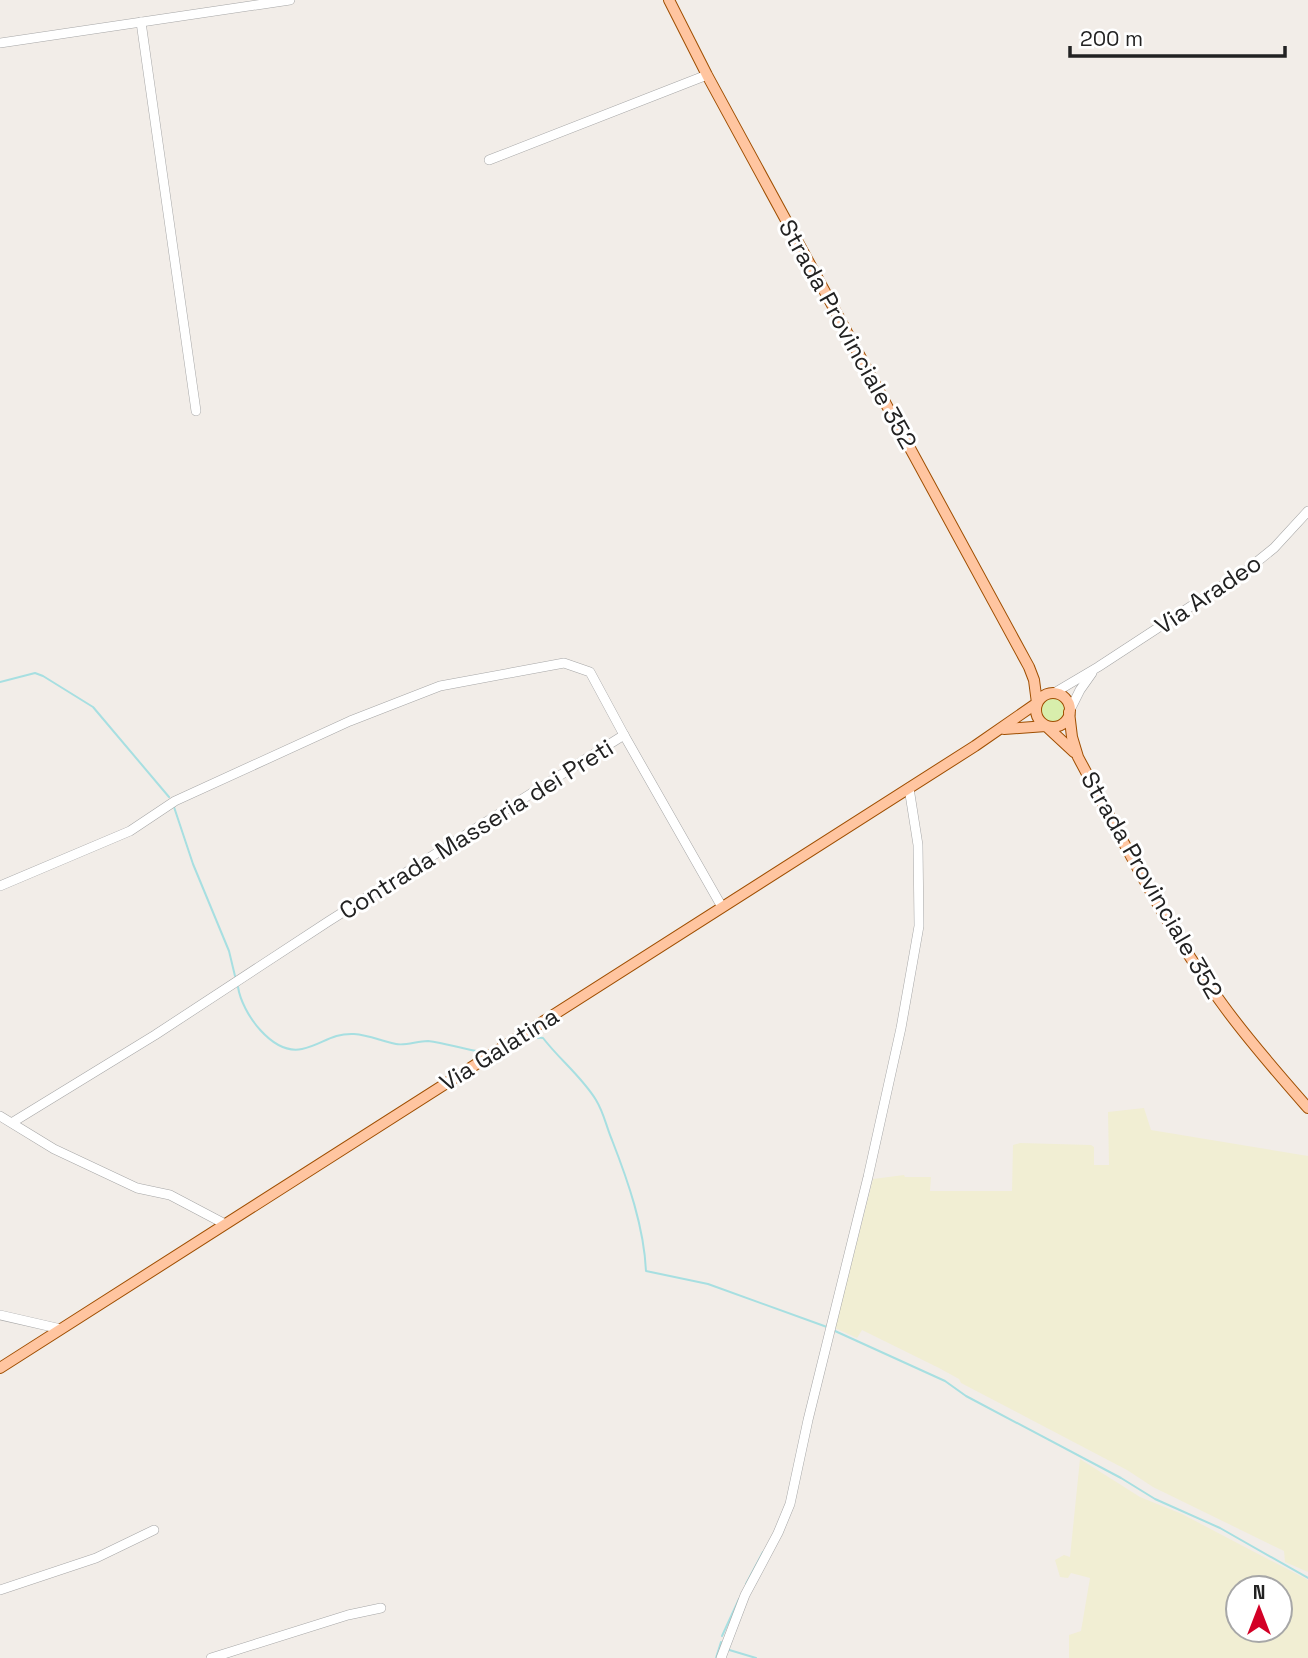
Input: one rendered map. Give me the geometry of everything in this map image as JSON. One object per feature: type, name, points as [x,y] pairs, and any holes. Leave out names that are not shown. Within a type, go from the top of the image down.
[{"type":"main road","name":"Strada Provinciale 352","points":[[669,0],[707,75],[1029,667],[1039,681],[1054,693]]},
{"type":"main road","name":"Strada Provinciale 352","points":[[1029,667],[1037,703]]},
{"type":"main road","points":[[1054,693],[1067,701],[1069,712],[1061,725],[1046,726],[1037,716],[1037,703],[1046,694],[1054,693]]},
{"type":"main road","name":"Via Galatina","points":[[0,1368],[999,731],[1037,703]]},
{"type":"main road","name":"Strada Provinciale 352","points":[[1069,712],[1078,757]]},
{"type":"main road","name":"Strada Provinciale 352","points":[[1046,726],[1064,740],[1078,757],[1195,964],[1223,1005],[1308,1108]]},
{"type":"main road","name":"Via Galatina","points":[[999,731],[1014,727],[1046,726]]},
{"type":"street","points":[[0,43],[290,0]]},
{"type":"street","points":[[141,22],[196,411]]},
{"type":"street","points":[[489,160],[707,75]]},
{"type":"street","name":"Via Aradeo","points":[[1054,693],[1248,569],[1274,548],[1308,511]]},
{"type":"street","name":"Contrada Masseria dei Preti","points":[[0,886],[130,831],[175,801],[338,726],[440,686],[564,663],[590,672],[624,735],[329,921],[155,1035],[13,1122]]},
{"type":"street","name":"Via Aradeo","points":[[1069,712],[1084,682],[1098,667]]},
{"type":"street","points":[[624,735],[723,907]]},
{"type":"street","points":[[721,1658],[745,1595],[790,1504],[901,1028],[919,926],[918,845],[909,788]]},
{"type":"street","points":[[0,1115],[54,1149],[137,1188],[170,1195],[225,1224]]},
{"type":"street","points":[[0,1315],[61,1329]]},
{"type":"street","points":[[0,1590],[96,1558],[154,1530]]},
{"type":"street","points":[[211,1658],[348,1615],[381,1608]]},
{"type":"shaded area","points":[[1144,1108],[1151,1130],[1308,1156],[1308,1572],[1285,1562],[1284,1551],[1153,1487],[1127,1470],[961,1383],[959,1379],[939,1368],[862,1330],[857,1338],[835,1328],[873,1179],[904,1175],[931,1177],[930,1191],[1012,1191],[1013,1145],[1091,1145],[1094,1147],[1094,1165],[1109,1165],[1108,1112]]},
{"type":"shaded area","points":[[1080,1459],[1140,1497],[1182,1514],[1308,1580],[1308,1658],[1069,1658],[1069,1635],[1081,1631],[1090,1578],[1071,1573],[1068,1578],[1060,1577],[1055,1560],[1064,1555],[1070,1557]]},
{"type":"green space","points":[[1052,696],[1062,700],[1066,710],[1062,720],[1052,724],[1042,720],[1038,710],[1042,700]]},
{"type":"waterway","points":[[0,682],[35,673],[93,707],[169,797]]},
{"type":"waterway","points":[[174,807],[193,864],[229,951],[235,976]]},
{"type":"waterway","points":[[238,987],[245,1009],[260,1030],[280,1046],[291,1049],[302,1049],[339,1035],[354,1034],[400,1044],[434,1042],[485,1054]]},
{"type":"waterway","points":[[492,1060],[495,1061],[524,1042],[543,1038],[596,1100],[639,1221],[646,1271],[708,1284],[827,1327]]},
{"type":"waterway","points":[[835,1331],[945,1381],[966,1396],[1121,1478],[1155,1499],[1220,1528],[1308,1578]]},
{"type":"waterway","points":[[746,1584],[763,1552]]},
{"type":"waterway","points":[[722,1636],[739,1599]]},
{"type":"waterway","points":[[716,1658],[721,1642]]},
{"type":"waterway","points":[[726,1649],[756,1658]]}]
